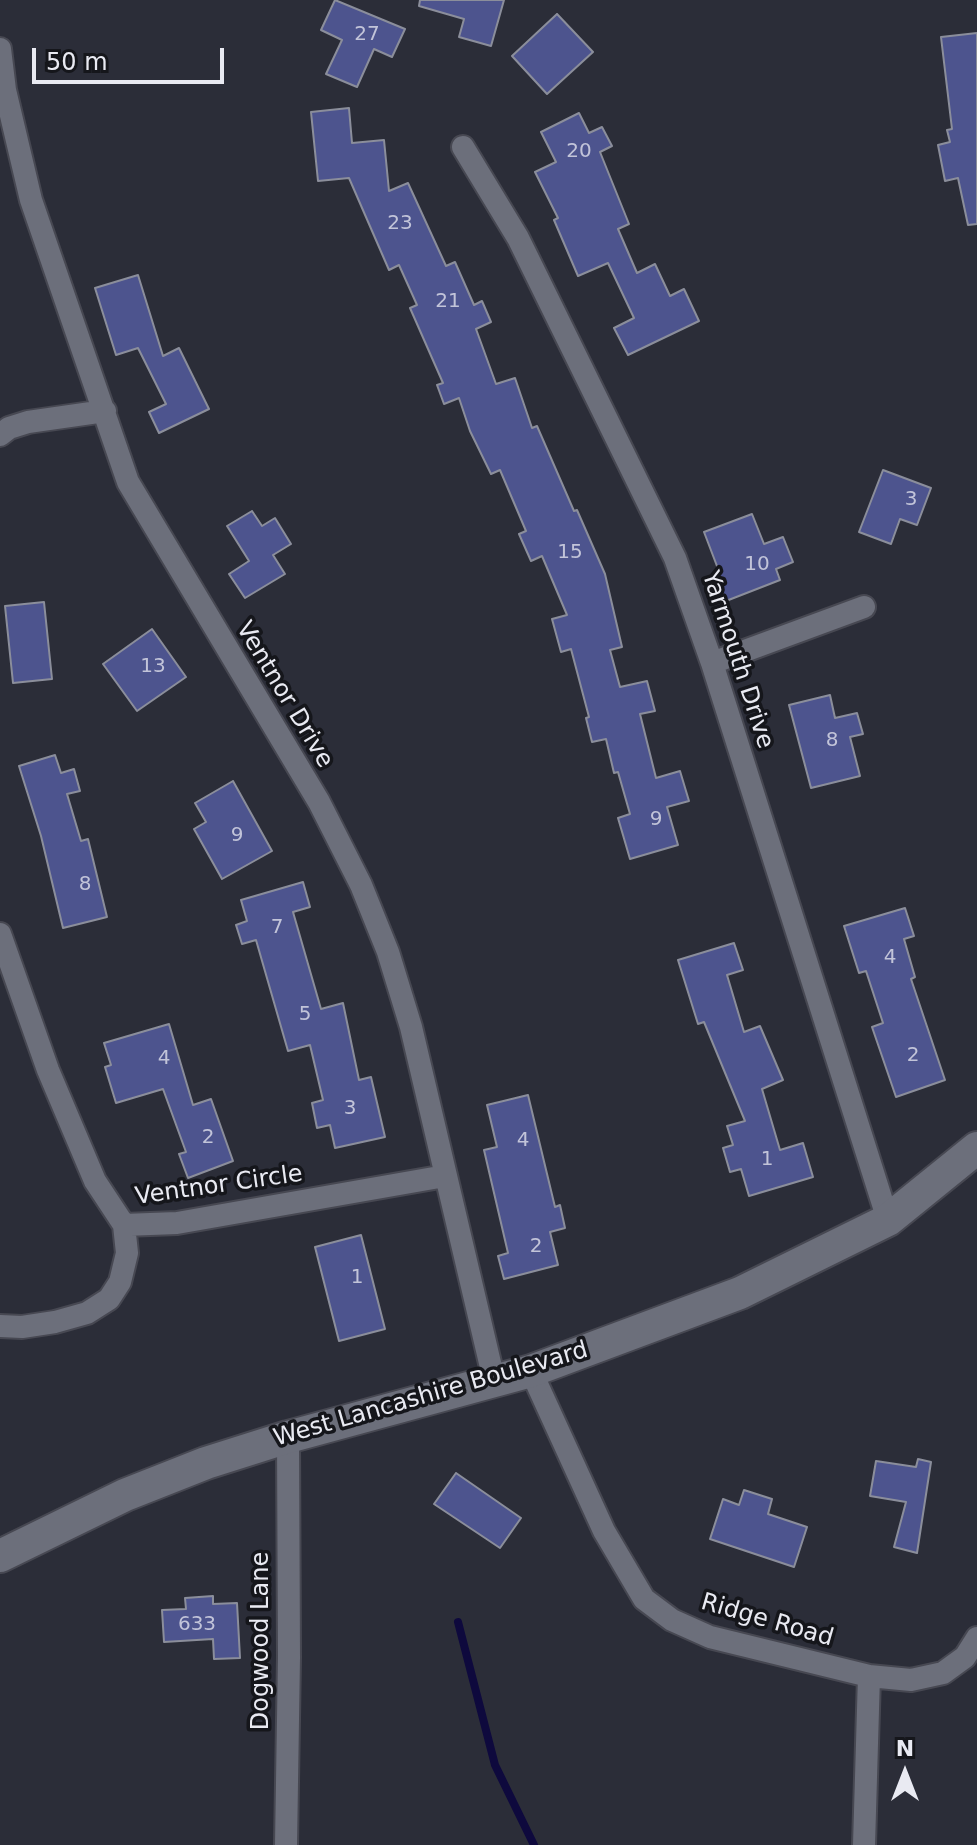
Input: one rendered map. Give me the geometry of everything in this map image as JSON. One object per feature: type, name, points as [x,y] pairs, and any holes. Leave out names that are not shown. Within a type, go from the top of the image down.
[{"type":"main road","name":"West Lancashire Boulevard","points":[[0,1556],[125,1495],[206,1463],[288,1437],[531,1371],[740,1293],[888,1220],[977,1148]]},
{"type":"street","name":"Ventnor Drive","points":[[0,49],[5,90],[31,200],[128,482],[319,802],[361,885],[388,952],[411,1027],[494,1380]]},
{"type":"street","name":"Yarmouth Drive","points":[[463,147],[518,238],[675,558],[712,663],[888,1220]]},
{"type":"street","points":[[0,435],[9,428],[28,422],[105,411]]},
{"type":"street","points":[[712,663],[864,607]]},
{"type":"street","name":"Ventnor Circle","points":[[0,934],[48,1070],[95,1181],[124,1225],[177,1223],[445,1176]]},
{"type":"street","points":[[0,1326],[22,1327],[55,1322],[87,1313],[109,1299],[120,1282],[127,1253],[124,1225]]},
{"type":"street","name":"Ridge Road","points":[[531,1371],[604,1531],[644,1599],[672,1620],[710,1637],[869,1676],[911,1680],[943,1673],[965,1657],[977,1638]]},
{"type":"street","name":"Dogwood Lane","points":[[286,1845],[288,1437]]},
{"type":"street","points":[[864,1845],[869,1676]]},
{"type":"building","points":[[335,0],[405,29],[392,57],[374,49],[357,87],[326,74],[342,40],[321,30]]},
{"type":"building","points":[[420,0],[504,0],[491,46],[459,37],[464,19],[419,6]]},
{"type":"building","points":[[557,14],[593,52],[547,94],[512,56]]},
{"type":"building","points":[[977,33],[977,224],[968,225],[958,178],[945,181],[938,145],[950,142],[947,130],[952,129],[941,37]]},
{"type":"building","points":[[349,108],[352,143],[384,140],[389,191],[408,183],[446,266],[455,262],[474,305],[482,301],[491,322],[476,329],[496,384],[515,378],[532,428],[537,426],[574,511],[577,510],[605,574],[622,647],[610,650],[620,687],[647,681],[655,711],[640,714],[656,778],[680,771],[689,801],[667,807],[678,845],[630,859],[618,818],[630,814],[618,772],[614,773],[606,739],[592,742],[586,718],[589,717],[571,649],[561,652],[552,619],[567,615],[542,556],[531,561],[519,534],[526,531],[500,470],[491,474],[470,431],[459,398],[444,404],[437,385],[443,383],[410,308],[417,305],[399,265],[389,270],[349,178],[318,181],[311,112]]},
{"type":"building","points":[[579,113],[589,133],[602,127],[612,146],[600,152],[629,224],[618,229],[637,273],[655,264],[670,296],[684,289],[699,321],[628,355],[614,328],[634,318],[608,263],[578,276],[554,220],[558,218],[535,172],[556,162],[541,132]]},
{"type":"building","points":[[138,275],[163,356],[179,348],[209,409],[159,433],[149,412],[166,404],[138,348],[116,355],[95,288]]},
{"type":"building","points":[[883,470],[931,488],[917,525],[900,519],[891,544],[859,532]]},
{"type":"building","points":[[252,511],[262,526],[275,518],[291,544],[273,555],[285,574],[245,598],[229,574],[249,561],[227,526]]},
{"type":"building","points":[[752,514],[764,544],[783,537],[793,562],[776,569],[780,580],[726,601],[715,575],[720,574],[704,532]]},
{"type":"building","points":[[44,602],[52,679],[13,683],[5,606]]},
{"type":"building","points":[[152,629],[186,677],[137,711],[103,664]]},
{"type":"building","points":[[830,695],[835,718],[857,713],[863,734],[850,737],[860,776],[811,788],[789,705]]},
{"type":"building","points":[[55,755],[61,773],[74,769],[80,791],[67,794],[81,841],[88,839],[107,917],[63,928],[41,836],[19,766]]},
{"type":"building","points":[[233,781],[272,851],[222,879],[194,829],[206,822],[195,803]]},
{"type":"building","points":[[303,882],[310,907],[293,912],[321,1009],[343,1003],[359,1080],[371,1077],[385,1137],[335,1148],[330,1125],[317,1128],[312,1103],[323,1100],[310,1045],[288,1051],[256,940],[242,944],[236,925],[247,921],[241,900]]},
{"type":"building","points":[[905,908],[914,936],[904,939],[915,977],[911,979],[945,1080],[896,1097],[872,1027],[883,1023],[866,971],[859,973],[844,926]]},
{"type":"building","points":[[734,943],[743,970],[727,975],[744,1032],[760,1026],[783,1080],[762,1089],[780,1150],[803,1143],[813,1177],[749,1196],[741,1169],[730,1172],[723,1148],[733,1145],[727,1126],[745,1121],[704,1022],[698,1024],[678,960]]},
{"type":"building","points":[[169,1024],[193,1105],[211,1099],[233,1161],[188,1178],[179,1154],[186,1152],[163,1089],[116,1103],[105,1067],[111,1065],[104,1043]]},
{"type":"building","points":[[528,1095],[555,1207],[560,1205],[565,1228],[550,1232],[558,1265],[504,1279],[498,1256],[508,1253],[484,1150],[497,1147],[487,1105]]},
{"type":"building","points":[[361,1235],[385,1329],[339,1341],[315,1247]]},
{"type":"building","points":[[918,1459],[931,1462],[917,1553],[894,1547],[906,1502],[870,1496],[876,1461],[916,1467]]},
{"type":"building","points":[[456,1473],[521,1518],[500,1548],[434,1504]]},
{"type":"building","points":[[744,1490],[772,1499],[768,1514],[807,1527],[794,1567],[710,1539],[723,1499],[739,1505]]},
{"type":"building","points":[[213,1596],[213,1604],[237,1603],[240,1658],[214,1659],[213,1639],[164,1642],[162,1610],[186,1609],[185,1598]]},
{"type":"waterway","points":[[458,1622],[495,1765],[534,1845]]}]
